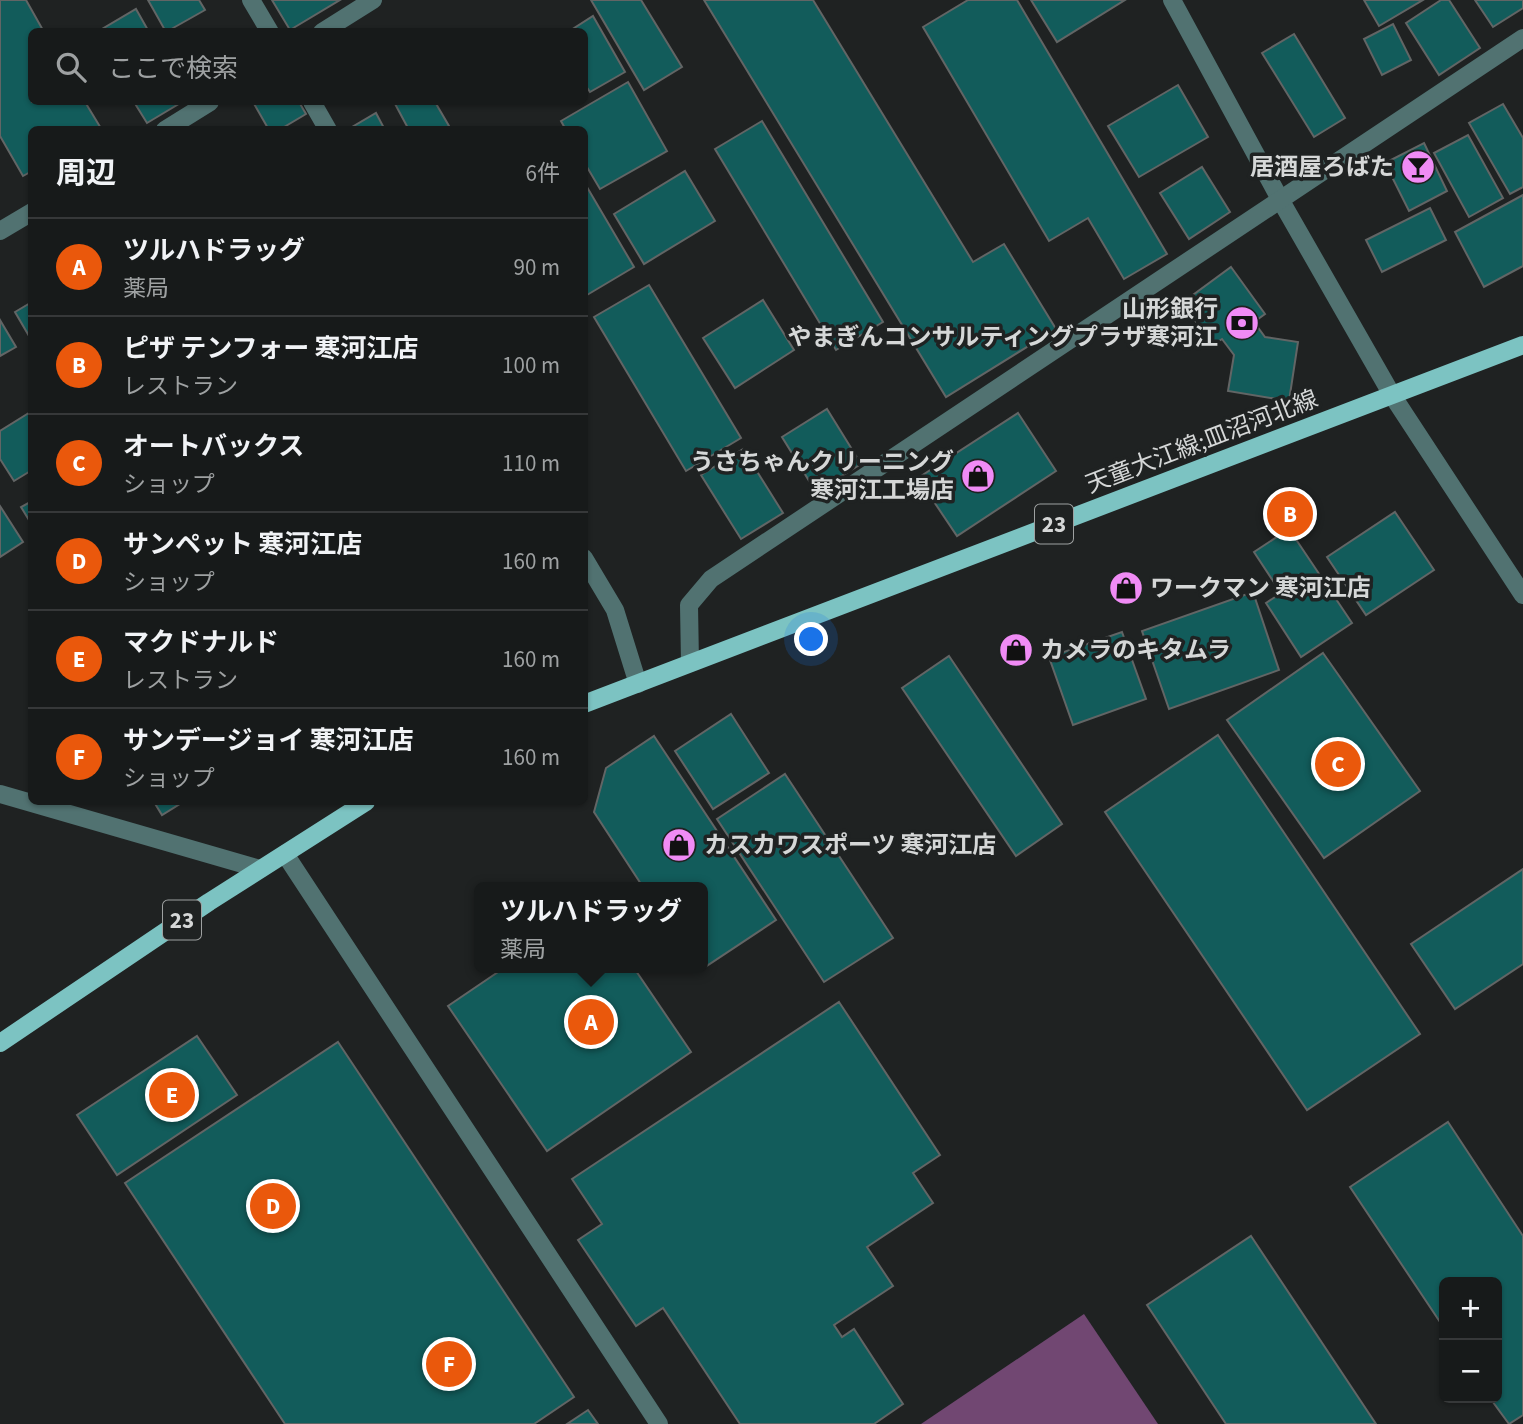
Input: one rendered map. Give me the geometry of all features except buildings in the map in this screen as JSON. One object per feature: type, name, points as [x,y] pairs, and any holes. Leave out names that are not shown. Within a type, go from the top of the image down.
[{"type":"main road","name":"天童大江線;皿沼河北線","points":[[588,703],[1523,345]]},
{"type":"main road","name":"23","points":[[0,1042],[361,805]]},
{"type":"street","points":[[251,0],[268,28]]},
{"type":"street","points":[[328,28],[372,0]]},
{"type":"street","points":[[1172,0],[1281,201],[1392,395],[1523,595]]},
{"type":"street","points":[[690,663],[689,605],[711,579],[1523,37]]},
{"type":"street","points":[[171,126],[205,105]]},
{"type":"street","points":[[314,105],[326,126]]},
{"type":"street","points":[[0,231],[28,214]]},
{"type":"street","points":[[588,565],[615,610],[638,684]]},
{"type":"street","points":[[0,794],[28,802]]},
{"type":"street","points":[[38,805],[260,869]]},
{"type":"street","points":[[285,853],[659,1424]]},
{"type":"shaded area","points":[[1084,1314],[1158,1424],[921,1424]]},
{"type":"place","name":"居酒屋ろばた","points":[[1418,167]]},
{"type":"place","name":"山形銀行 やまぎんコンサルティングプラザ寒河江","points":[[1242,323]]},
{"type":"place","name":"うさちゃんクリーニング 寒河江工場店","points":[[978,476]]},
{"type":"place","name":"ピザ テンフォー 寒河江店","points":[[1290,514]]},
{"type":"place","name":"ワークマン 寒河江店","points":[[1126,588]]},
{"type":"place","name":"カメラのキタムラ","points":[[1016,650]]},
{"type":"place","name":"オートバックス","points":[[1338,764]]},
{"type":"place","name":"カスカワスポーツ 寒河江店","points":[[679,845]]},
{"type":"place","name":"ツルハドラッグ","points":[[591,1022]]},
{"type":"place","name":"マクドナルド","points":[[172,1095]]},
{"type":"place","name":"サンペット 寒河江店","points":[[273,1206]]},
{"type":"place","name":"サンデージョイ 寒河江店","points":[[449,1364]]}]
